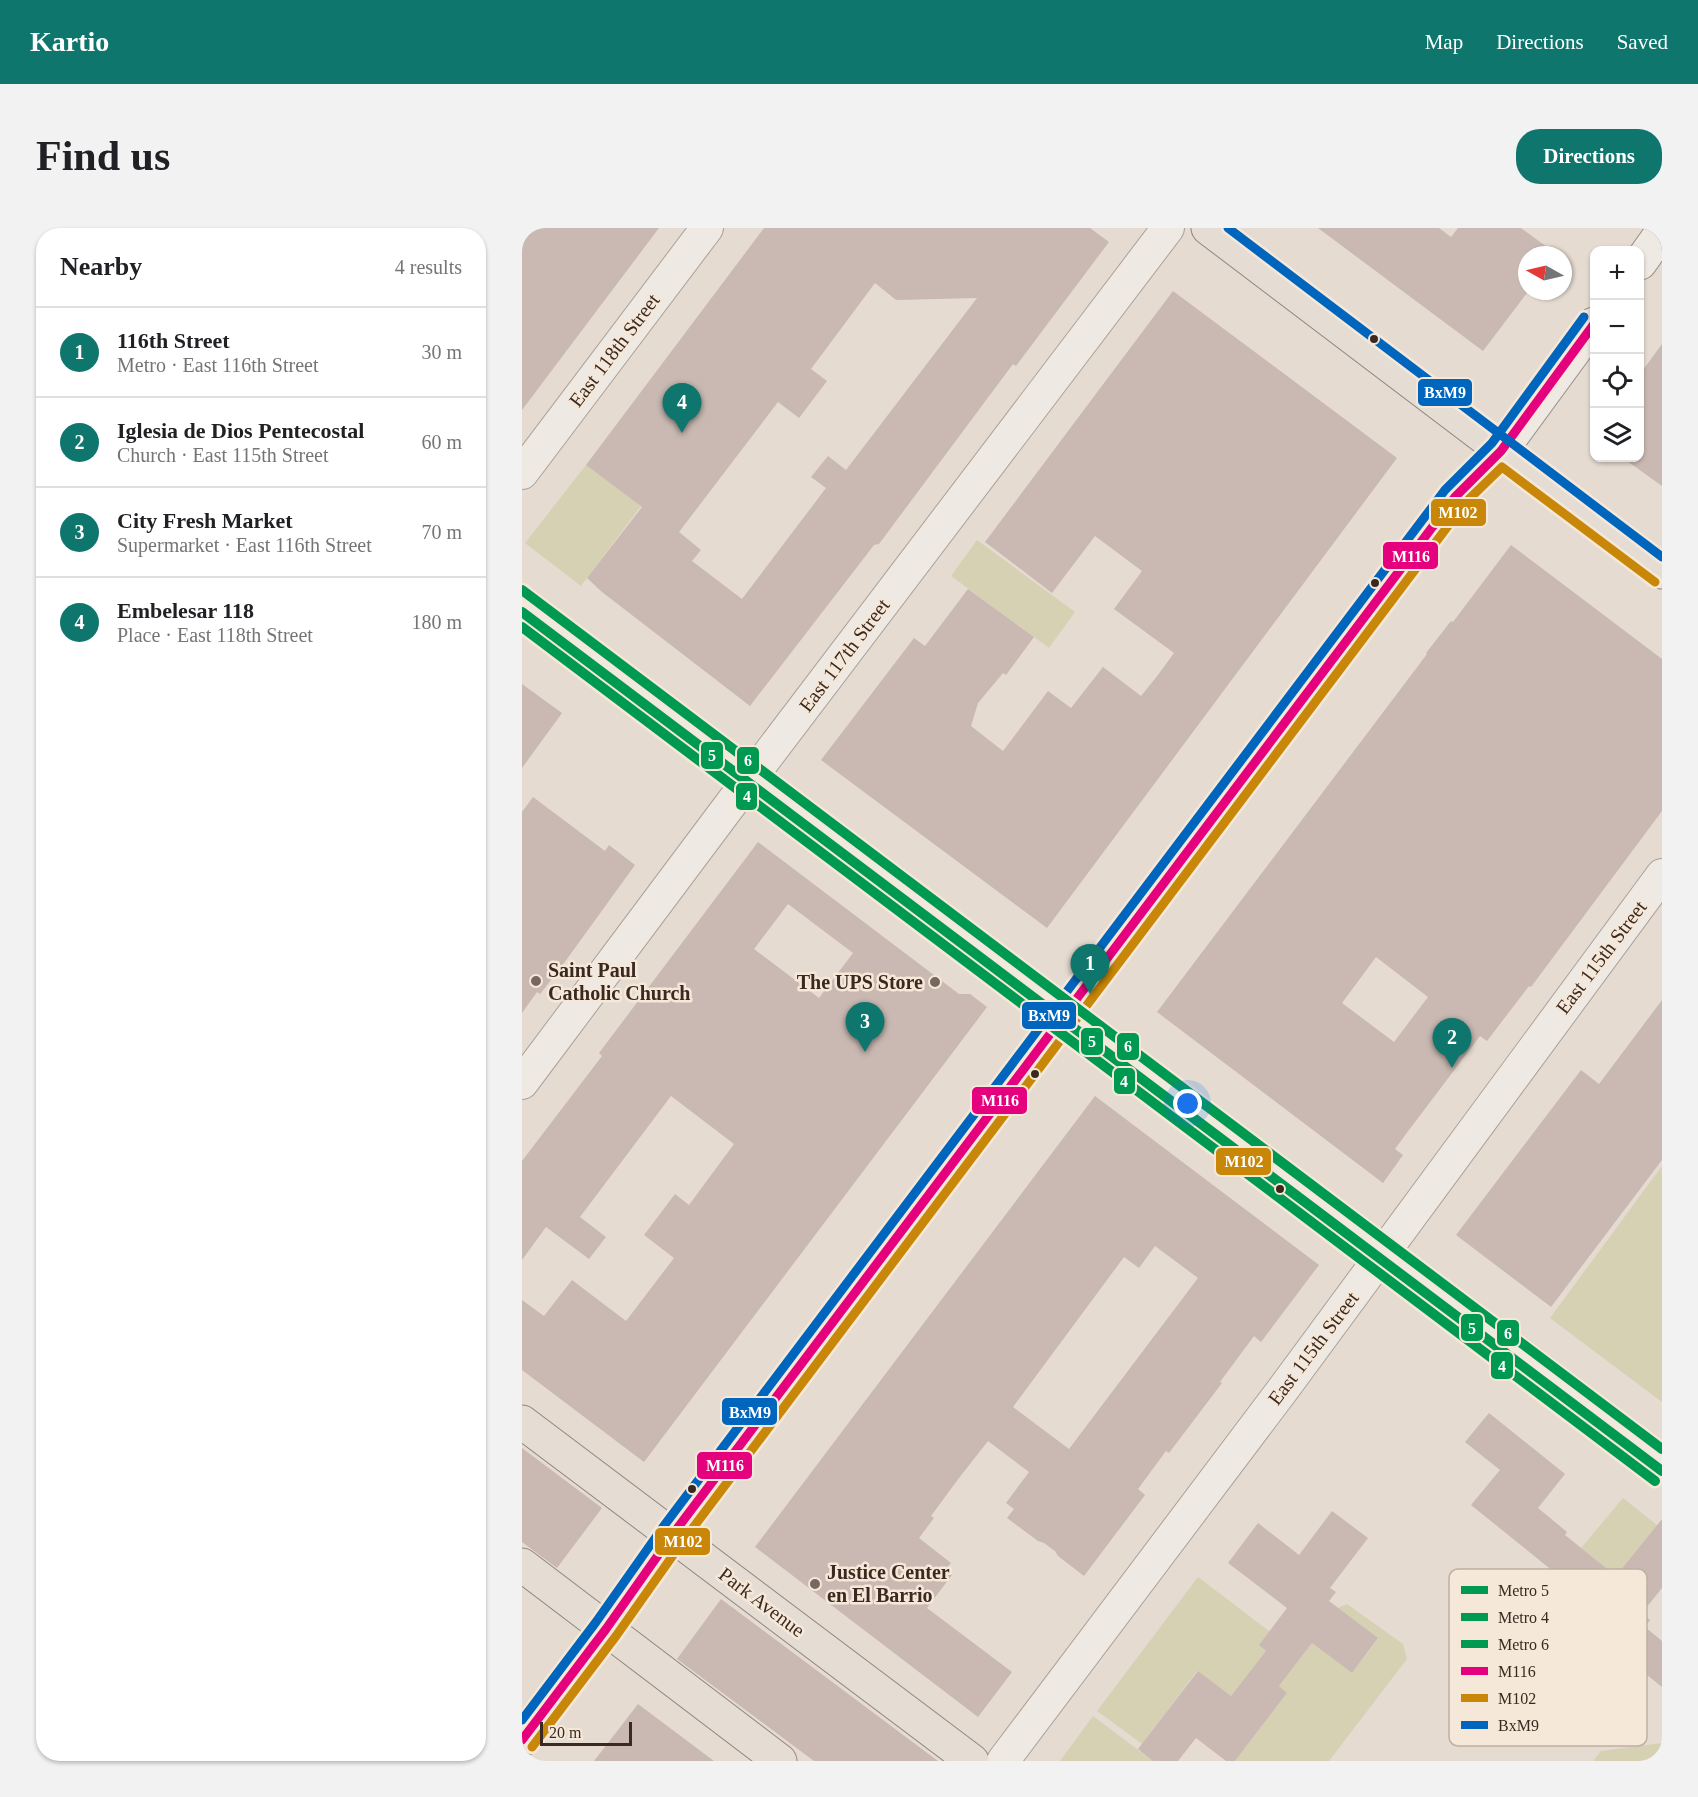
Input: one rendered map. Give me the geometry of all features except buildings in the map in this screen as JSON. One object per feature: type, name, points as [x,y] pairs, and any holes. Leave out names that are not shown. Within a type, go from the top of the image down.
[{"type":"main road","points":[[1208,228],[1662,572]]},
{"type":"main road","name":"Park Avenue","points":[[522,1422],[972,1761]]},
{"type":"main road","points":[[522,1565],[780,1761]]},
{"type":"street","name":"East 118th Street","points":[[522,473],[707,228]]},
{"type":"street","name":"East 117th Street","points":[[522,1083],[1168,228]]},
{"type":"street","points":[[1644,257],[1662,232]]},
{"type":"street","points":[[522,1740],[606,1629],[673,1534],[1457,494],[1502,451],[1590,330]]},
{"type":"street","points":[[522,603],[1662,1462]]},
{"type":"street","name":"East 115th Street","points":[[1003,1761],[1284,1388],[1662,875]]},
{"type":"shaded area","points":[[586,465],[641,506],[581,586],[525,543]]},
{"type":"shaded area","points":[[977,540],[1075,612],[1049,648],[951,576]]},
{"type":"shaded area","points":[[1662,1166],[1662,1402],[1550,1318]]},
{"type":"shaded area","points":[[1623,1498],[1662,1529],[1623,1569],[1607,1569],[1581,1548]]},
{"type":"shaded area","points":[[1198,1577],[1269,1631],[1267,1651],[1231,1696],[1197,1671],[1142,1744],[1097,1711]]},
{"type":"shaded area","points":[[1347,1604],[1403,1644],[1407,1659],[1329,1761],[1235,1761],[1287,1693],[1279,1686],[1312,1643],[1352,1673],[1378,1639],[1338,1608]]},
{"type":"shaded area","points":[[1093,1716],[1153,1761],[1060,1761]]},
{"type":"shaded area","points":[[1662,1743],[1662,1761],[1593,1761],[1601,1751]]},
{"type":"metro line","name":"6","points":[[522,590],[1662,1449]]},
{"type":"metro line","name":"5","points":[[522,612],[1662,1471]]},
{"type":"metro line","name":"4","points":[[522,627],[1655,1481]]},
{"type":"transit line","name":"BxM9","points":[[1228,228],[1662,557]]},
{"type":"transit line","name":"BxM9","points":[[522,1720],[596,1622],[663,1527],[1445,490],[1492,443],[1584,317]]},
{"type":"transit line","name":"M116","points":[[522,1740],[606,1629],[673,1534],[1455,497],[1501,451],[1590,329]]},
{"type":"transit line","name":"M102","points":[[532,1747],[616,1636],[683,1541],[1466,502],[1502,467],[1655,582]]},
{"type":"transit line","name":"M102","points":[[1059,1022],[1655,1472]]},
{"type":"place","name":"Embelesar 118","points":[[682,433]]},
{"type":"place","name":"Saint Paul Catholic Church","points":[[536,981]]},
{"type":"place","name":"The UPS Store","points":[[935,982]]},
{"type":"place","name":"116th Street","points":[[1090,994]]},
{"type":"place","name":"City Fresh Market","points":[[865,1052]]},
{"type":"place","name":"Iglesia de Dios Pentecostal","points":[[1452,1068]]},
{"type":"place","name":"Justice Center en El Barrio","points":[[815,1584]]}]
